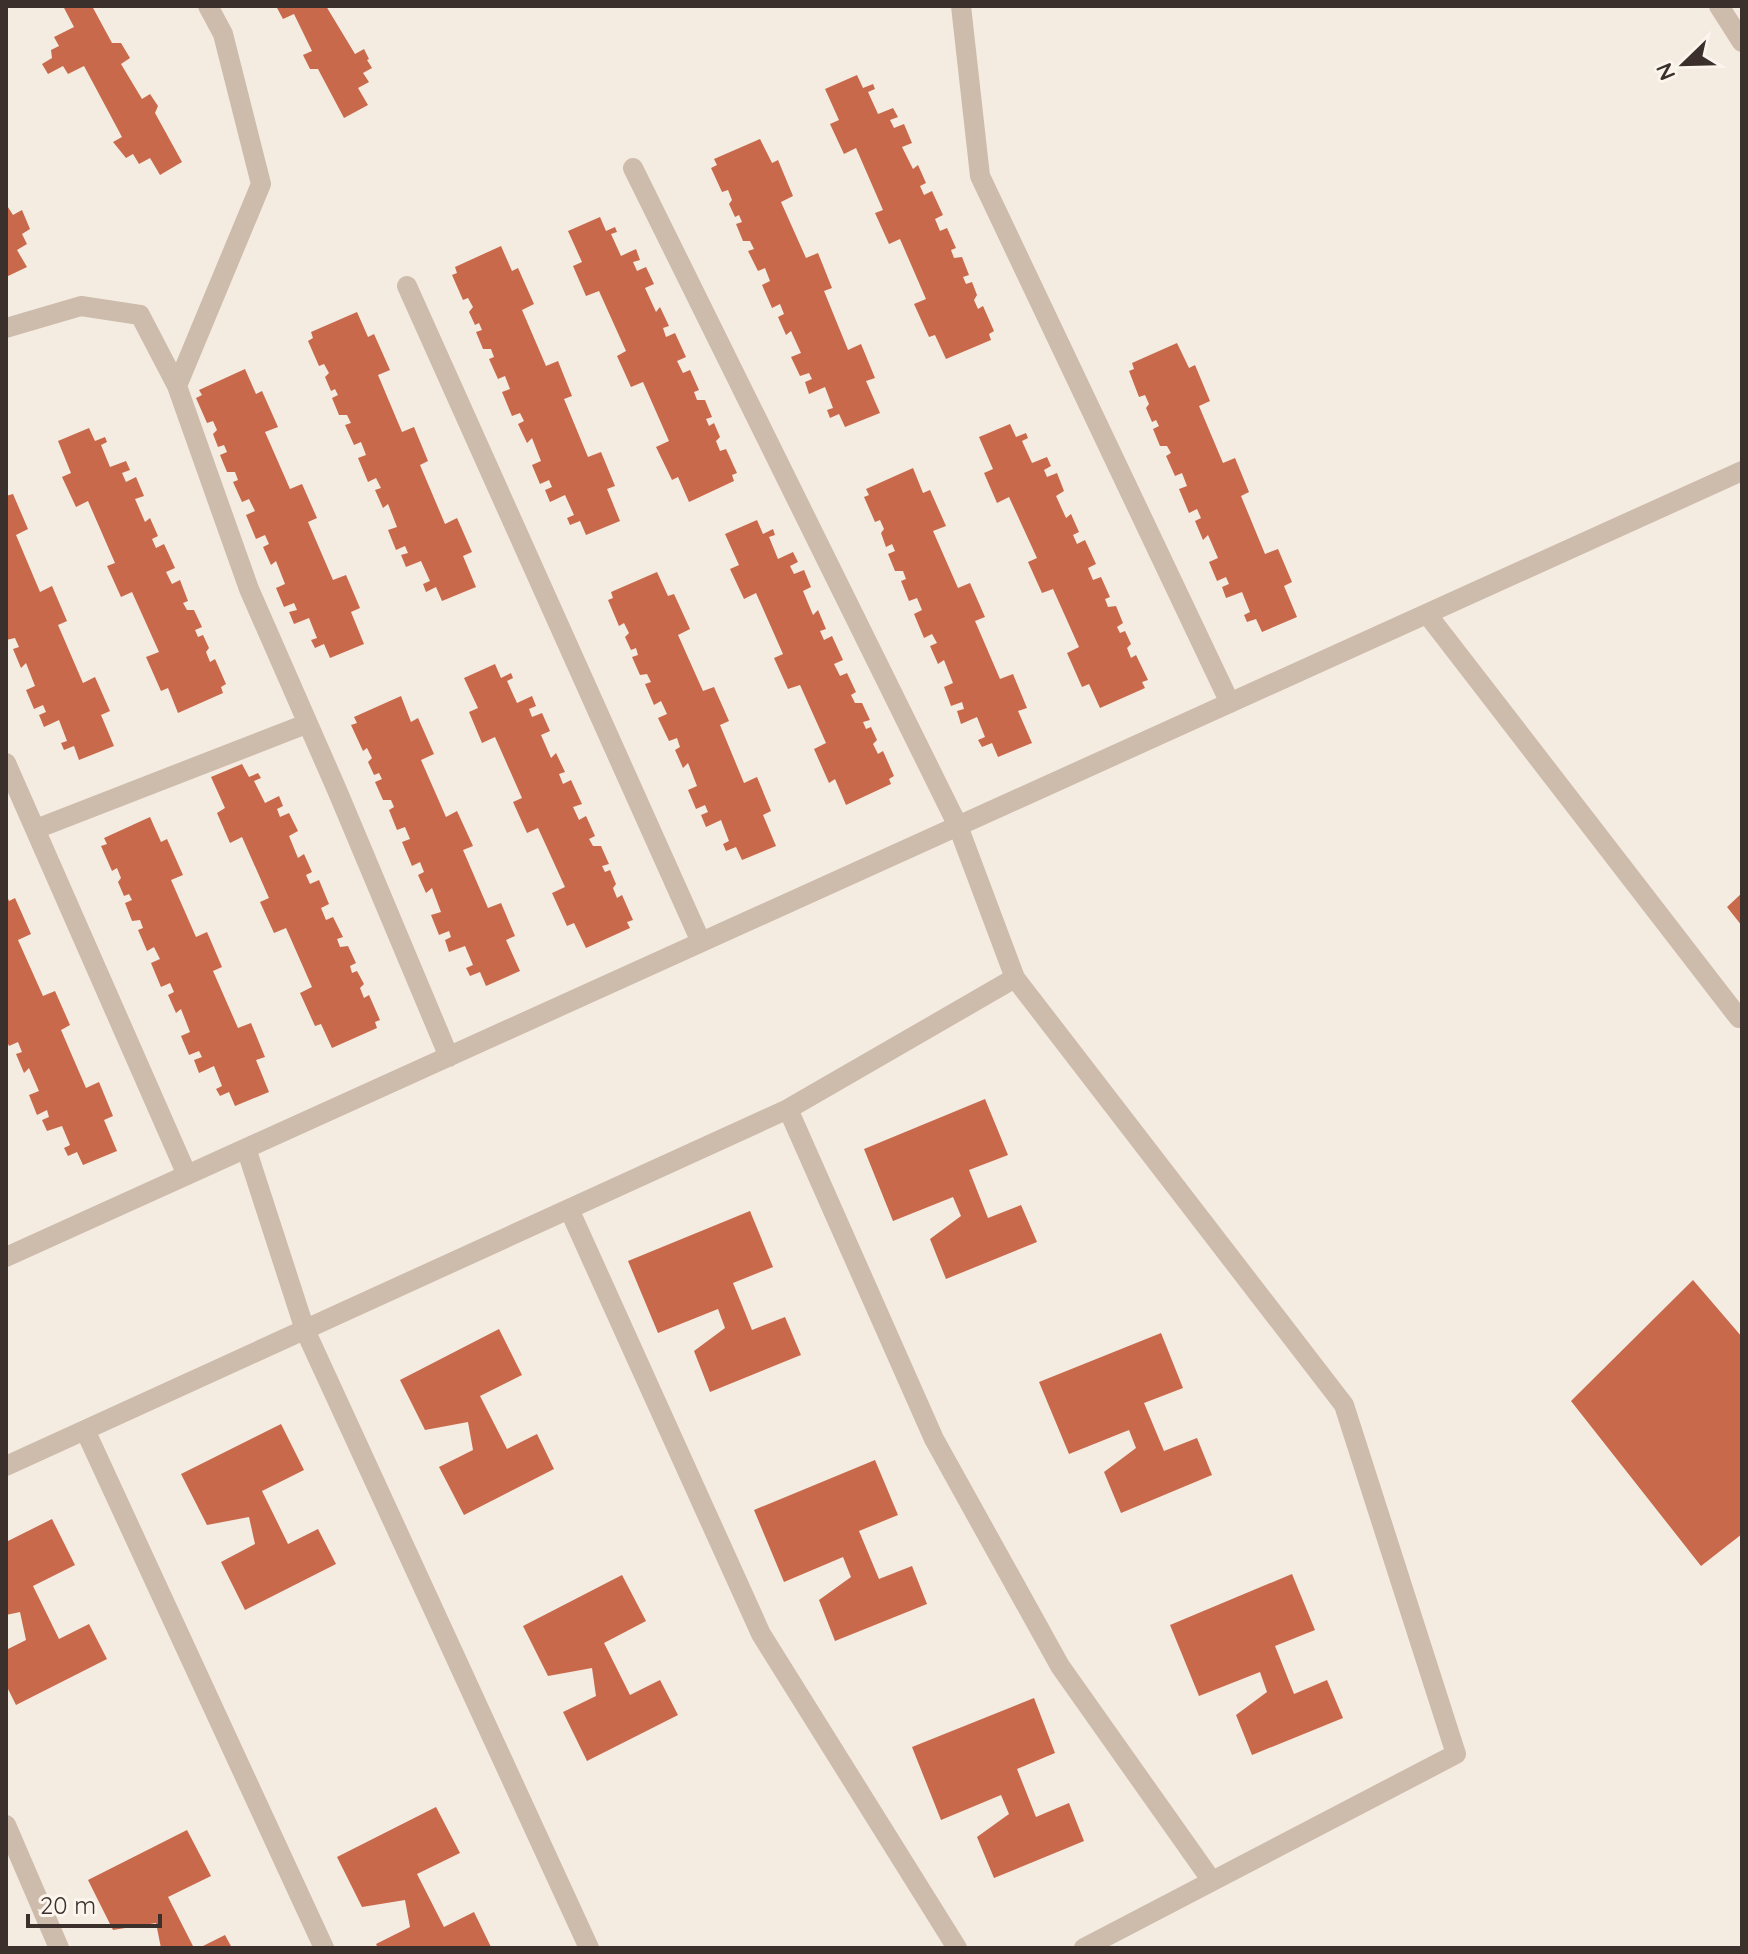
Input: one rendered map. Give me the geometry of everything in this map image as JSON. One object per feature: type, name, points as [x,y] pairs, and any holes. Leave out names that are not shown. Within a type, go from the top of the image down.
[{"type":"lane","points":[[177,386],[261,184],[223,34],[208,6]]},
{"type":"lane","points":[[961,6],[980,176],[1230,703]]},
{"type":"lane","points":[[1719,6],[1742,42]]},
{"type":"lane","points":[[633,168],[958,826],[1015,978],[1344,1405],[1456,1754],[1084,1948]]},
{"type":"lane","points":[[407,286],[701,942]]},
{"type":"lane","points":[[6,328],[81,306],[140,315],[177,386],[249,589],[449,1057]]},
{"type":"lane","points":[[6,1257],[1742,471]]},
{"type":"lane","points":[[1427,614],[1739,1018]]},
{"type":"lane","points":[[36,829],[306,724]]},
{"type":"lane","points":[[6,763],[187,1175]]},
{"type":"lane","points":[[6,1466],[788,1109],[1015,978]]},
{"type":"lane","points":[[788,1109],[934,1439],[1060,1666],[1212,1881]]},
{"type":"lane","points":[[246,1148],[305,1330],[589,1948]]},
{"type":"lane","points":[[569,1209],[761,1634],[957,1948]]},
{"type":"lane","points":[[85,1430],[324,1948]]},
{"type":"lane","points":[[6,1825],[59,1948]]},
{"type":"building","points":[[63,6],[92,6],[112,43],[121,43],[130,58],[121,64],[142,99],[150,94],[158,106],[155,113],[182,162],[160,175],[150,158],[139,164],[133,154],[126,158],[113,142],[122,137],[84,66],[68,74],[63,66],[48,74],[42,64],[52,58],[51,50],[59,46],[54,37],[74,27]]},
{"type":"building","points":[[276,6],[326,6],[355,54],[364,49],[369,59],[372,68],[363,73],[369,82],[358,88],[368,105],[344,118],[318,69],[310,69],[303,55],[312,51],[294,14],[283,19]]},
{"type":"building","points":[[857,75],[863,88],[873,84],[875,89],[868,92],[878,114],[893,108],[898,117],[890,120],[894,128],[904,124],[912,143],[902,147],[913,169],[918,165],[926,183],[920,186],[924,195],[932,191],[943,215],[935,219],[940,231],[947,228],[956,248],[951,250],[954,258],[962,257],[969,275],[963,277],[966,284],[972,282],[978,309],[983,306],[994,331],[989,334],[991,340],[946,359],[935,335],[929,337],[914,304],[926,299],[900,239],[889,244],[875,213],[883,210],[856,148],[844,154],[830,124],[839,120],[825,89]]},
{"type":"building","points":[[760,139],[772,163],[778,160],[793,196],[781,202],[806,258],[818,253],[832,288],[824,291],[848,350],[861,344],[875,378],[866,381],[880,413],[845,427],[839,414],[830,418],[827,410],[833,408],[825,387],[809,394],[805,382],[812,379],[809,373],[800,376],[791,357],[801,353],[791,331],[786,335],[778,317],[784,314],[780,304],[772,308],[762,285],[770,281],[765,268],[758,271],[748,251],[754,249],[750,241],[743,241],[736,224],[742,222],[739,215],[735,217],[729,204],[732,200],[728,190],[722,192],[711,168],[717,165],[714,159]]},
{"type":"building","points":[[6,204],[13,215],[22,210],[30,229],[22,234],[27,244],[17,250],[27,267],[6,277]]},
{"type":"building","points":[[600,217],[606,231],[615,227],[617,232],[611,234],[621,256],[636,249],[640,260],[633,262],[637,271],[646,267],[654,284],[645,288],[656,312],[660,307],[669,326],[663,328],[666,337],[675,333],[686,357],[677,361],[683,373],[690,370],[699,390],[694,392],[697,400],[705,400],[712,417],[706,419],[709,426],[714,423],[720,437],[716,441],[720,451],[726,449],[737,473],[732,475],[734,481],[689,502],[678,477],[672,480],[656,447],[669,441],[643,382],[631,387],[617,356],[626,351],[599,291],[586,296],[573,266],[582,262],[568,231]]},
{"type":"building","points":[[501,246],[512,271],[518,268],[534,304],[522,310],[546,366],[558,361],[572,396],[564,399],[588,457],[601,452],[615,486],[607,489],[620,521],[586,535],[580,521],[570,525],[567,518],[574,515],[565,495],[550,502],[545,490],[552,487],[549,480],[540,484],[532,465],[541,461],[532,438],[527,443],[518,424],[524,421],[520,413],[512,416],[502,392],[510,389],[505,376],[498,379],[489,359],[494,357],[491,349],[483,349],[476,332],[482,330],[479,323],[475,325],[469,312],[473,307],[468,298],[463,300],[452,275],[457,273],[455,267]]},
{"type":"building","points":[[357,312],[368,337],[374,334],[390,370],[378,375],[402,432],[414,427],[428,461],[420,465],[445,524],[457,518],[472,552],[463,556],[476,587],[442,601],[436,587],[426,592],[423,584],[430,581],[421,561],[406,567],[401,555],[408,553],[405,546],[396,550],[388,530],[397,527],[388,504],[383,508],[375,490],[381,488],[376,478],[368,482],[358,458],[366,455],[361,442],[354,445],[345,425],[351,423],[347,415],[339,415],[332,398],[338,395],[335,389],[331,391],[325,377],[329,373],[324,364],[319,366],[308,341],[313,338],[311,332]]},
{"type":"building","points":[[1177,343],[1189,368],[1195,365],[1210,401],[1199,406],[1223,463],[1235,458],[1249,492],[1241,496],[1265,554],[1278,549],[1292,582],[1284,586],[1297,617],[1262,632],[1256,619],[1247,622],[1244,615],[1250,612],[1242,592],[1226,598],[1222,587],[1229,584],[1226,577],[1217,581],[1209,562],[1218,558],[1208,535],[1203,540],[1195,521],[1201,518],[1197,509],[1189,513],[1179,489],[1187,486],[1182,473],[1175,476],[1166,456],[1171,453],[1167,446],[1160,446],[1153,429],[1159,426],[1156,420],[1152,422],[1145,395],[1139,397],[1129,371],[1134,369],[1132,363]]},
{"type":"building","points":[[245,369],[256,394],[262,391],[278,427],[265,432],[290,489],[302,484],[317,518],[308,522],[333,580],[346,575],[360,608],[351,612],[364,644],[330,658],[324,644],[315,648],[311,640],[317,638],[309,618],[294,624],[289,612],[297,610],[294,603],[284,607],[276,588],[285,584],[276,561],[271,565],[263,547],[269,544],[265,535],[256,539],[246,515],[255,511],[249,499],[242,502],[233,482],[238,480],[235,472],[227,472],[220,455],[227,452],[224,445],[218,447],[213,434],[217,430],[213,421],[207,423],[196,398],[202,395],[199,390]]},
{"type":"building","points":[[1010,424],[1016,437],[1026,433],[1028,438],[1022,441],[1032,463],[1047,457],[1051,466],[1044,470],[1047,477],[1057,473],[1064,491],[1056,496],[1066,518],[1071,514],[1079,532],[1073,535],[1077,544],[1085,540],[1096,564],[1088,568],[1093,580],[1101,577],[1110,597],[1105,599],[1108,607],[1116,606],[1123,623],[1117,627],[1120,633],[1125,631],[1131,644],[1127,648],[1131,658],[1136,655],[1148,680],[1142,682],[1145,688],[1100,708],[1089,684],[1082,687],[1067,653],[1079,647],[1053,589],[1042,593],[1028,562],[1037,558],[1009,497],[997,503],[984,473],[993,469],[979,437]]},
{"type":"building","points":[[89,428],[95,441],[105,437],[107,442],[101,445],[110,467],[126,461],[130,470],[122,473],[126,482],[136,477],[144,496],[135,499],[145,522],[150,518],[158,536],[152,539],[156,548],[164,544],[175,568],[166,572],[172,584],[180,580],[188,601],[183,603],[187,610],[194,610],[202,627],[195,630],[198,637],[203,635],[209,648],[206,652],[210,662],[215,659],[226,684],[221,687],[223,693],[178,713],[168,688],[161,691],[146,657],[159,652],[132,592],[121,597],[107,566],[115,563],[88,501],[76,507],[62,477],[71,473],[58,441]]},
{"type":"building","points":[[913,468],[923,493],[930,490],[946,526],[933,531],[958,588],[970,583],[985,617],[975,621],[1000,679],[1013,674],[1027,708],[1018,711],[1032,743],[998,757],[992,743],[982,747],[978,740],[985,737],[977,717],[961,724],[957,711],[964,709],[962,702],[951,706],[944,687],[953,683],[944,660],[938,664],[930,646],[937,643],[932,634],[924,638],[914,614],[922,610],[917,598],[909,601],[901,581],[906,579],[903,571],[895,571],[888,554],[895,551],[892,544],[886,547],[881,533],[884,529],[880,520],[875,522],[864,497],[869,495],[866,489]]},
{"type":"building","points":[[13,494],[28,529],[16,535],[40,592],[52,586],[67,621],[58,625],[83,683],[95,677],[110,711],[101,715],[114,746],[79,760],[74,746],[64,750],[61,743],[67,741],[59,720],[44,727],[39,715],[46,712],[43,705],[34,709],[26,690],[35,686],[26,663],[21,668],[13,649],[19,647],[15,638],[6,640],[6,496]]},
{"type":"building","points":[[757,520],[763,534],[773,529],[775,535],[769,537],[778,559],[793,552],[798,562],[790,566],[794,574],[804,570],[811,587],[803,591],[813,615],[818,610],[826,629],[820,631],[824,640],[832,636],[843,660],[834,664],[840,676],[847,673],[856,692],[851,695],[855,703],[862,703],[870,720],[863,722],[866,729],[871,727],[877,740],[873,744],[878,754],[883,751],[894,776],[889,779],[891,784],[846,805],[835,779],[829,783],[814,749],[826,743],[800,685],[788,689],[774,658],[783,654],[756,593],[744,599],[730,569],[739,565],[725,534]]},
{"type":"building","points":[[657,572],[668,596],[674,594],[690,629],[678,635],[703,691],[714,687],[729,721],[720,725],[744,783],[757,777],[771,811],[763,815],[776,846],[742,860],[736,847],[726,851],[723,844],[729,841],[721,820],[706,827],[701,815],[708,812],[705,805],[696,809],[688,790],[697,786],[688,763],[683,768],[675,750],[680,747],[677,738],[669,741],[658,718],[667,714],[661,701],[654,705],[645,684],[651,682],[647,674],[640,675],[632,657],[638,655],[636,648],[631,650],[625,637],[629,633],[624,623],[619,626],[608,600],[613,598],[611,592]]},
{"type":"building","points":[[495,664],[501,678],[511,673],[513,678],[507,681],[517,703],[532,696],[536,706],[529,709],[532,717],[542,713],[550,731],[541,735],[551,758],[556,753],[565,772],[559,774],[563,784],[571,780],[582,804],[573,807],[579,820],[586,816],[595,836],[589,839],[593,846],[601,846],[609,864],[602,866],[605,872],[610,870],[616,884],[613,888],[617,898],[622,895],[633,920],[627,922],[630,928],[586,948],[574,923],[567,926],[552,893],[565,887],[538,828],[527,833],[513,802],[522,798],[495,737],[482,743],[469,712],[478,708],[464,678]]},
{"type":"building","points":[[401,696],[411,722],[418,718],[434,754],[421,760],[446,817],[457,811],[473,846],[463,850],[488,908],[501,903],[515,936],[506,940],[520,971],[486,986],[480,972],[470,976],[466,968],[473,965],[465,946],[449,952],[445,940],[451,937],[449,931],[439,935],[431,915],[441,912],[432,888],[426,893],[418,875],[424,872],[420,862],[412,866],[402,842],[410,839],[405,827],[397,830],[389,810],[394,807],[391,800],[383,800],[375,782],[382,779],[379,773],[374,775],[368,762],[372,758],[367,748],[363,751],[351,725],[357,723],[354,717]]},
{"type":"building","points":[[242,764],[249,777],[258,773],[261,778],[254,781],[265,803],[279,796],[283,806],[277,809],[280,817],[289,813],[298,831],[289,836],[298,858],[304,854],[312,872],[306,875],[310,884],[319,880],[329,904],[321,908],[326,920],[333,917],[343,937],[337,939],[340,947],[348,946],[356,963],[350,966],[352,973],[357,971],[364,984],[360,988],[364,998],[369,995],[380,1020],[375,1022],[377,1028],[332,1048],[321,1024],[315,1026],[300,993],[312,987],[286,928],[274,933],[260,902],[269,898],[242,837],[230,843],[217,813],[225,808],[211,777]]},
{"type":"building","points":[[150,817],[161,842],[167,839],[183,875],[171,880],[196,937],[207,932],[222,967],[213,971],[238,1028],[251,1023],[265,1057],[256,1060],[269,1092],[235,1106],[229,1092],[220,1096],[216,1089],[222,1086],[214,1066],[199,1073],[194,1060],[202,1057],[199,1051],[189,1055],[181,1036],[190,1032],[181,1009],[176,1013],[168,995],[174,992],[170,983],[161,987],[151,963],[160,959],[154,947],[147,951],[138,930],[143,928],[140,920],[132,921],[125,903],[132,900],[129,894],[124,896],[118,882],[121,878],[117,868],[112,871],[101,846],[107,844],[104,838]]},
{"type":"building","points":[[1742,893],[1742,926],[1727,907]]},
{"type":"building","points":[[6,894],[9,901],[15,898],[31,934],[18,940],[43,996],[55,991],[70,1025],[61,1030],[86,1088],[99,1082],[113,1116],[104,1120],[117,1151],[83,1165],[77,1152],[68,1156],[64,1148],[70,1145],[62,1126],[47,1131],[42,1120],[49,1117],[47,1110],[37,1115],[29,1095],[39,1091],[29,1068],[24,1073],[16,1054],[22,1052],[18,1042],[9,1046],[6,1039]]},
{"type":"building","points":[[985,1099],[1008,1155],[969,1170],[988,1218],[1021,1205],[1037,1242],[946,1279],[930,1239],[961,1216],[953,1197],[893,1221],[864,1149]]},
{"type":"building","points":[[750,1211],[773,1267],[733,1283],[752,1330],[785,1317],[801,1355],[710,1392],[694,1351],[725,1328],[718,1309],[658,1333],[628,1261]]},
{"type":"building","points":[[1693,1280],[1742,1337],[1742,1534],[1701,1566],[1571,1401]]},
{"type":"building","points":[[499,1329],[522,1375],[480,1396],[507,1449],[537,1434],[554,1469],[464,1515],[439,1467],[473,1450],[468,1422],[425,1430],[400,1380]]},
{"type":"building","points":[[1161,1333],[1183,1388],[1144,1403],[1164,1451],[1197,1438],[1212,1475],[1121,1513],[1104,1472],[1136,1448],[1129,1430],[1069,1454],[1039,1382]]},
{"type":"building","points":[[281,1424],[304,1470],[262,1491],[288,1544],[318,1529],[336,1564],[245,1610],[221,1562],[255,1544],[249,1517],[207,1525],[181,1474]]},
{"type":"building","points":[[875,1460],[898,1515],[859,1531],[879,1579],[912,1566],[927,1604],[835,1641],[819,1600],[851,1577],[843,1557],[784,1582],[754,1510]]},
{"type":"building","points":[[52,1519],[75,1565],[33,1586],[59,1639],[89,1624],[107,1659],[16,1705],[6,1685],[6,1650],[26,1640],[20,1612],[6,1615],[6,1542]]},
{"type":"building","points":[[1292,1574],[1315,1630],[1275,1646],[1294,1694],[1327,1680],[1343,1718],[1252,1755],[1236,1715],[1267,1692],[1260,1672],[1199,1696],[1170,1625]]},
{"type":"building","points":[[622,1575],[646,1621],[604,1643],[630,1695],[660,1680],[678,1715],[587,1761],[563,1712],[596,1696],[592,1668],[548,1676],[523,1626]]},
{"type":"building","points":[[1034,1698],[1055,1753],[1017,1769],[1036,1817],[1069,1803],[1084,1841],[994,1878],[977,1837],[1009,1814],[1001,1795],[941,1820],[912,1747]]},
{"type":"building","points":[[436,1807],[460,1853],[417,1874],[444,1927],[474,1912],[491,1947],[378,1948],[376,1944],[410,1927],[405,1900],[362,1907],[337,1857]]},
{"type":"building","points":[[187,1830],[211,1876],[168,1897],[194,1948],[161,1948],[156,1923],[113,1930],[88,1880]]},
{"type":"building","points":[[225,1935],[232,1948],[199,1948]]}]
